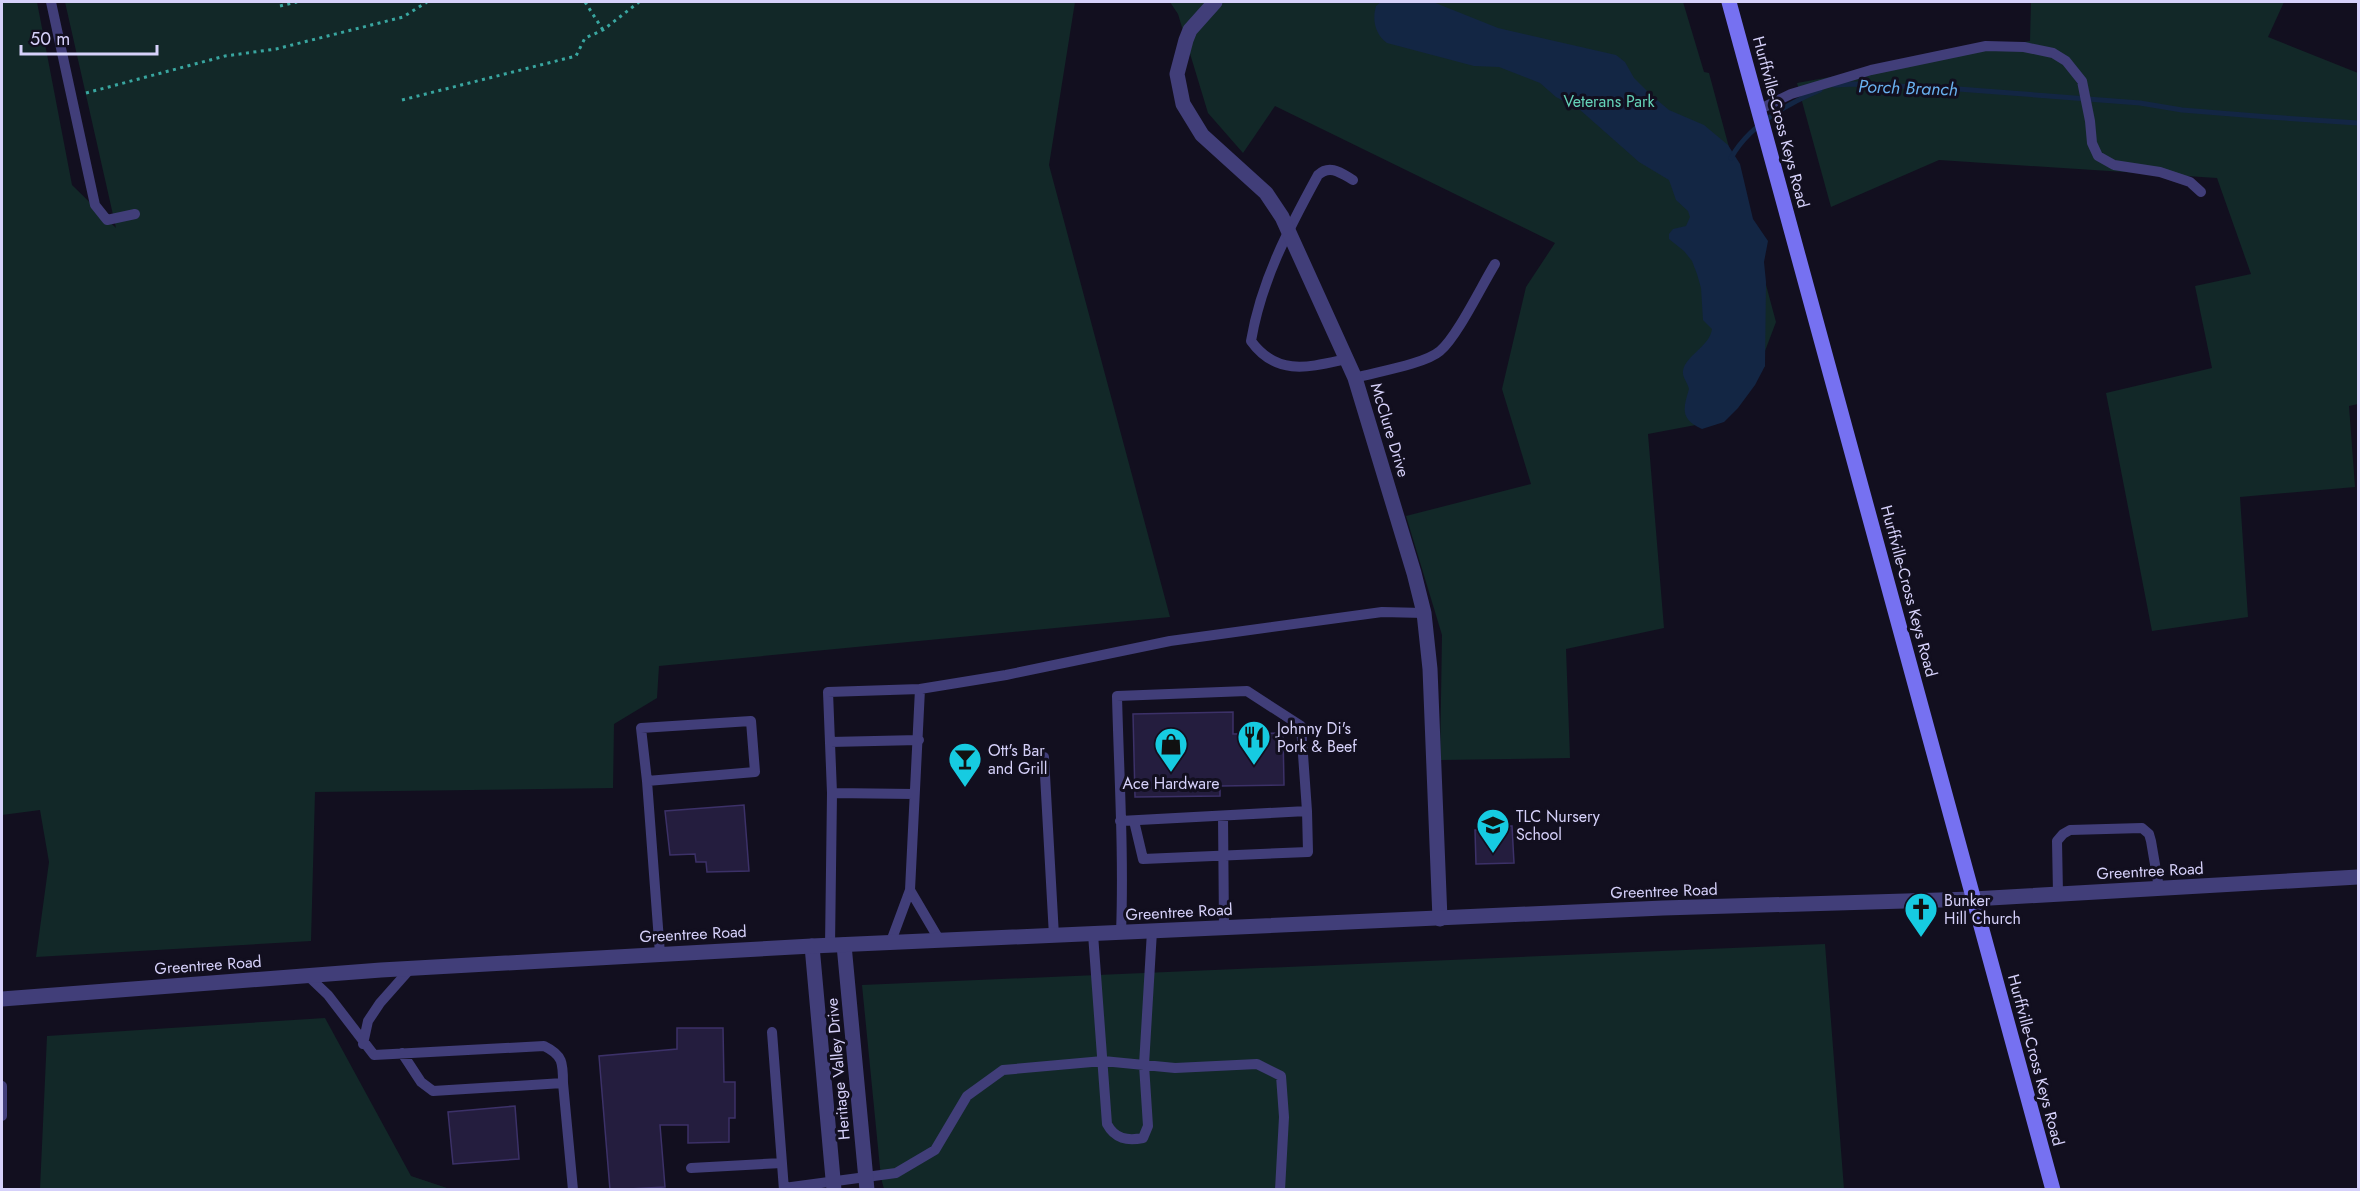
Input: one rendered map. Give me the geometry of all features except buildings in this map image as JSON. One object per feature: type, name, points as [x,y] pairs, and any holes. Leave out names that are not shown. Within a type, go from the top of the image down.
[{"type":"main road","name":"Hurffville-Cross Keys Road","points":[[1729,2],[2053,1190]]},
{"type":"street","name":"McClure Drive","points":[[1210,6],[1190,30],[1177,74],[1183,104],[1202,135],[1266,193],[1288,230],[1355,378],[1414,573],[1424,613],[1430,669],[1440,919]]},
{"type":"street","name":"Greentree Road","points":[[2,999],[411,968],[812,946],[1663,908],[1973,899],[2358,877]]},
{"type":"street","name":"Heritage Valley Drive","points":[[812,946],[833,1186]]},
{"type":"street","name":"Heritage Valley Drive","points":[[837,946],[866,1184]]},
{"type":"lane","points":[[51,2],[95,206],[107,220],[135,214]]},
{"type":"lane","points":[[1760,110],[1800,92],[1871,70],[1986,46],[2024,47],[2053,53],[2066,62],[2082,81],[2092,144],[2098,156],[2114,165],[2160,172],[2190,182],[2201,192]]},
{"type":"lane","points":[[1347,359],[1305,369],[1281,364],[1261,355],[1251,341],[1256,312],[1288,230],[1318,175],[1323,170],[1334,169],[1353,180]]},
{"type":"lane","points":[[1355,378],[1440,352],[1451,339],[1495,264]]},
{"type":"lane","points":[[837,946],[828,692],[920,689],[1006,675],[1170,641],[1382,612],[1424,613]]},
{"type":"lane","points":[[890,944],[910,890],[920,689]]},
{"type":"lane","points":[[1121,933],[1118,696],[1247,691],[1301,726],[1308,852],[1143,859],[1134,820]]},
{"type":"lane","points":[[647,781],[755,772],[751,721],[641,728],[660,954]]},
{"type":"lane","points":[[830,742],[919,740]]},
{"type":"lane","points":[[1044,757],[1054,936]]},
{"type":"lane","points":[[832,793],[914,794]]},
{"type":"lane","points":[[1120,821],[1307,812]]},
{"type":"lane","points":[[1222,816],[1224,928]]},
{"type":"lane","points":[[2058,894],[2057,841],[2070,830],[2142,828],[2149,834],[2159,888]]},
{"type":"lane","points":[[910,890],[940,941]]},
{"type":"lane","points":[[1093,934],[1107,1124],[1119,1138],[1130,1141],[1143,1138],[1148,1126],[1144,1065],[1152,931]]},
{"type":"lane","points":[[363,1044],[368,1021],[380,1003],[411,968]]},
{"type":"lane","points":[[307,975],[328,995],[363,1044],[374,1055],[544,1046],[554,1050],[564,1068],[563,1083],[573,1190]]},
{"type":"lane","points":[[772,1032],[784,1189],[866,1184],[896,1173],[935,1150],[967,1096],[1003,1070],[1103,1061],[1175,1068],[1257,1064],[1281,1076],[1284,1117],[1280,1190]]},
{"type":"lane","points":[[402,1053],[421,1082],[433,1090],[563,1083]]},
{"type":"lane","points":[[2,1086],[2,1116]]},
{"type":"lane","points":[[691,1168],[782,1163]]},
{"type":"path","points":[[280,6],[297,2]]},
{"type":"path","points":[[72,98],[225,56],[276,49],[403,18],[427,2]]},
{"type":"path","points":[[585,2],[603,30]]},
{"type":"path","points":[[402,100],[576,56],[585,38],[603,30],[639,2]]},
{"type":"green space","points":[[2,2],[37,2],[72,185],[116,228],[65,2],[1075,2],[1049,165],[1170,617],[659,666],[657,698],[614,724],[613,788],[315,792],[311,941],[36,957],[49,862],[40,810],[2,815]]},
{"type":"green space","name":"Veterans Park","points":[[1170,2],[1683,2],[1704,72],[1709,73],[1776,322],[1765,351],[1765,366],[1735,396],[1701,424],[1648,434],[1664,628],[1566,649],[1570,758],[1440,760],[1442,635],[1406,516],[1531,484],[1502,389],[1526,287],[1555,243],[1275,106],[1243,153],[1208,113],[1178,14]]},
{"type":"green space","points":[[2031,2],[2284,2],[2268,37],[2358,73],[2358,404],[2349,406],[2355,487],[2240,497],[2248,617],[2152,631],[2106,393],[2212,368],[2195,286],[2251,274],[2217,178],[1939,160],[1831,207],[1797,83],[2030,41]]},
{"type":"green space","points":[[1825,944],[1844,1189],[884,1189],[881,1178],[862,985]]},
{"type":"green space","points":[[325,1018],[411,1176],[450,1189],[40,1189],[47,1036]]},
{"type":"water","points":[[1381,2],[1433,2],[1498,28],[1616,55],[1625,62],[1634,78],[1669,110],[1704,125],[1728,145],[1740,164],[1753,219],[1768,241],[1764,262],[1766,282],[1765,366],[1755,385],[1724,422],[1702,429],[1690,421],[1685,413],[1685,402],[1689,389],[1683,373],[1685,366],[1707,341],[1712,329],[1703,320],[1701,288],[1692,261],[1669,239],[1669,234],[1673,229],[1686,226],[1690,217],[1688,211],[1676,200],[1669,180],[1639,162],[1579,109],[1556,97],[1540,83],[1499,67],[1474,66],[1387,43],[1377,31],[1374,16],[1376,6]]},
{"type":"waterway","name":"Porch Branch","points":[[1834,85],[1958,89],[2140,103],[2182,110],[2358,123]]},
{"type":"waterway","name":"Porch Branch","points":[[1731,158],[1748,135],[1758,126],[1782,109],[1820,90]]},
{"type":"place","name":"Johnny Di's Pork & Beef","points":[[1254,766]]},
{"type":"place","name":"Ace Hardware","points":[[1171,773]]},
{"type":"place","name":"Ott's Bar and Grill","points":[[965,788]]},
{"type":"place","name":"TLC Nursery School","points":[[1493,854]]},
{"type":"place","name":"Bunker Hill Church","points":[[1921,938]]}]
